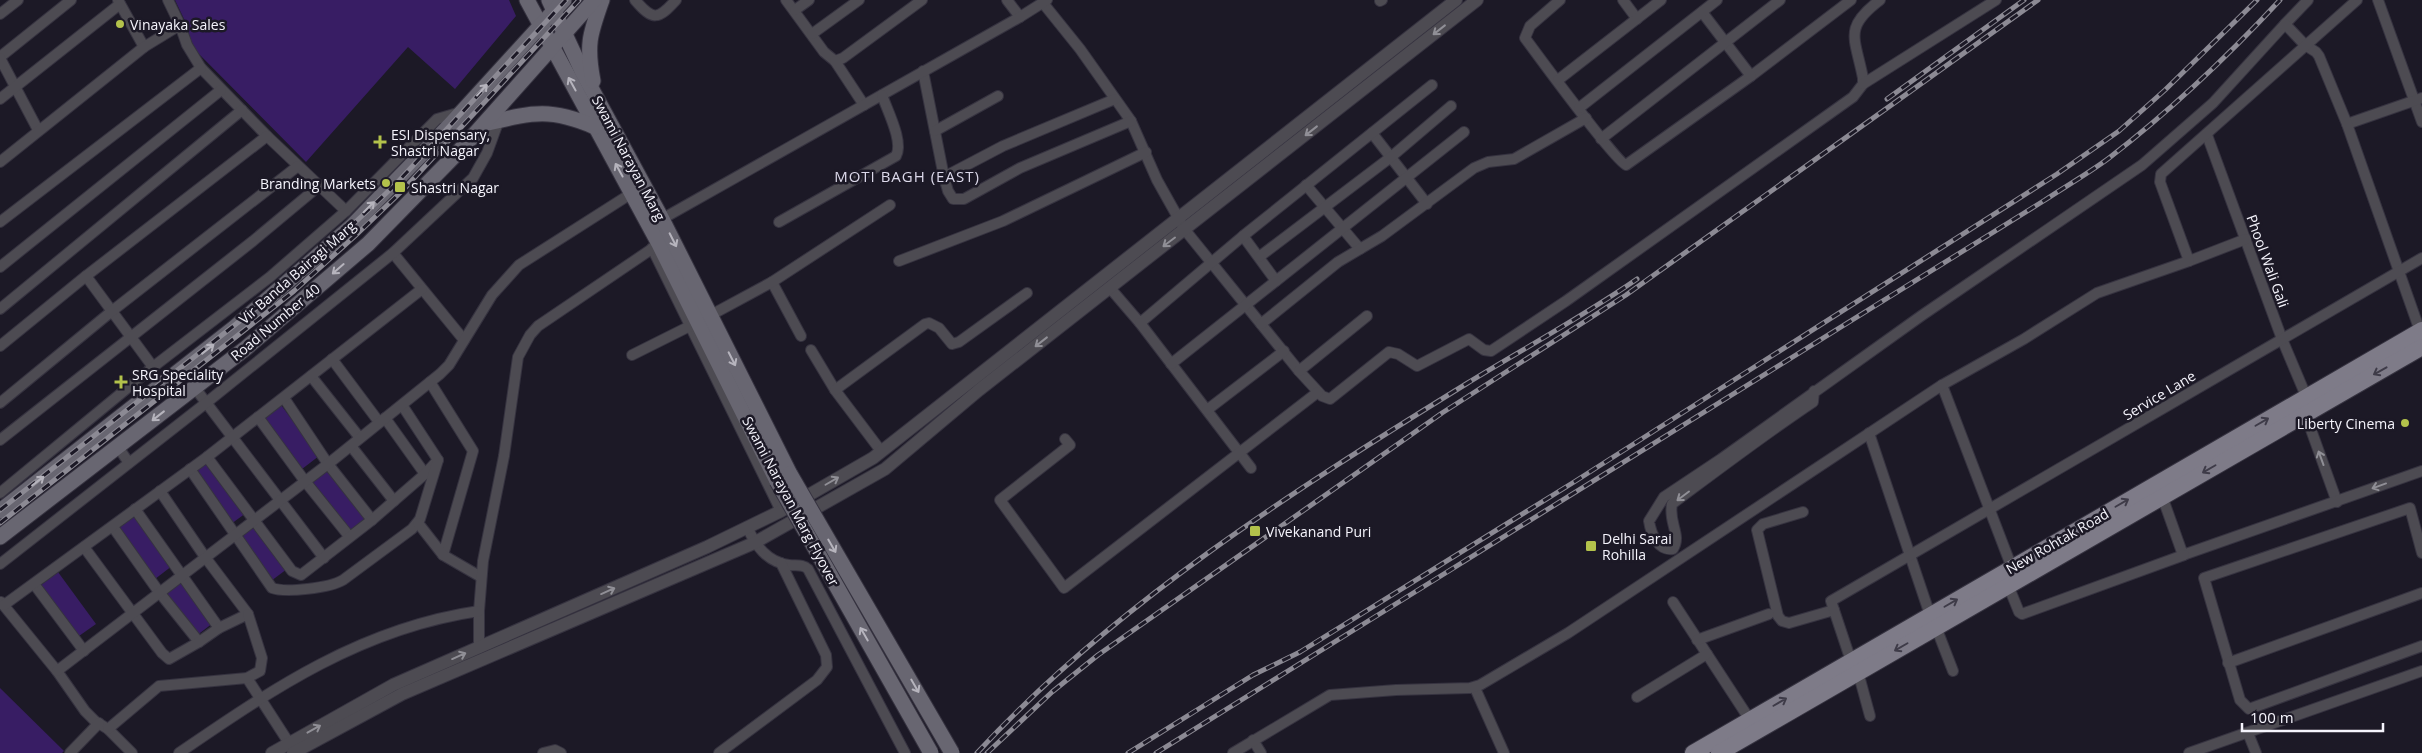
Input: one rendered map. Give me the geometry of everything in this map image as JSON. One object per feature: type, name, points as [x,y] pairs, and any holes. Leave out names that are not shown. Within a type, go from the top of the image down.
[{"type":"main road","name":"Swami Narayan Marg","points":[[527,0],[632,193],[655,246]]},
{"type":"main road","points":[[491,122],[594,0]]},
{"type":"main road","points":[[596,97],[588,46],[592,26],[602,0]]},
{"type":"main road","name":"Swami Narayan Marg","points":[[555,4],[564,34],[662,218],[711,315]]},
{"type":"main road","name":"Vir Banda Bairagi Marg","points":[[0,511],[234,328],[275,282],[352,226],[463,111],[540,26],[555,4]]},
{"type":"main road","points":[[491,122],[539,112],[571,117],[595,127]]},
{"type":"main road","name":"Road Number 40","points":[[0,537],[246,348],[368,244],[491,122]]},
{"type":"main road","name":"Swami Narayan Marg Flyover","points":[[655,246],[783,477],[931,753]]},
{"type":"main road","name":"Swami Narayan Marg Flyover","points":[[711,315],[783,477],[952,753]]},
{"type":"main road","name":"New Rohtak Road","points":[[1719,753],[1854,667],[1933,621],[2012,568],[2306,396],[2421,336]]},
{"type":"main road","name":"New Rohtak Road","points":[[1933,621],[2008,585],[2305,413],[2421,336]]},
{"type":"main road","name":"New Rohtak Road","points":[[1693,753],[1750,720],[1854,667]]},
{"type":"street","points":[[0,14],[18,0]]},
{"type":"street","points":[[38,130],[0,58],[71,0]]},
{"type":"street","points":[[168,0],[187,45],[201,68],[267,136],[346,211]]},
{"type":"street","points":[[635,0],[648,14],[655,16],[662,14],[676,0]]},
{"type":"street","points":[[786,0],[824,52],[835,61],[864,105]]},
{"type":"street","points":[[795,10],[809,0]]},
{"type":"street","points":[[812,34],[859,0]]},
{"type":"street","points":[[835,61],[843,58],[922,0]]},
{"type":"street","points":[[1007,0],[1020,17]]},
{"type":"street","points":[[291,748],[393,685],[781,511],[881,451],[1456,0]]},
{"type":"street","points":[[272,753],[291,748],[402,694],[754,542],[885,469],[979,390],[1477,0]]},
{"type":"street","points":[[1560,0],[1530,26],[1525,38],[1622,164],[1630,163],[1751,76],[1851,0]]},
{"type":"street","points":[[1623,0],[1637,19]]},
{"type":"street","points":[[1558,80],[1661,0]]},
{"type":"street","points":[[1579,108],[1717,0]]},
{"type":"street","points":[[1601,139],[1780,0]]},
{"type":"street","points":[[1863,84],[1854,33],[1855,25],[1866,10],[1880,0]]},
{"type":"street","points":[[662,218],[1020,17],[1045,1],[1131,121],[1177,218],[1185,230],[1299,371],[1326,398],[1334,397],[1390,352],[1398,354],[1417,366],[1469,339],[1488,352],[1491,352],[1837,109],[1852,97],[1863,84],[1996,0]]},
{"type":"street","points":[[1814,391],[1813,402],[1769,431],[1736,458],[1672,504],[1671,518],[1678,538],[1677,542],[1673,549],[1669,550],[1659,544],[1653,535],[1650,521],[1664,497],[1721,459],[1814,391],[2142,165],[2213,103],[2308,0]]},
{"type":"street","points":[[2189,261],[2160,178],[2166,169],[2207,135],[2356,0]]},
{"type":"street","points":[[2378,0],[2418,99],[2422,122]]},
{"type":"street","points":[[0,99],[119,2],[144,47]]},
{"type":"street","points":[[1702,12],[1751,76]]},
{"type":"street","points":[[2286,24],[2305,45],[2319,56],[2347,124],[2421,336]]},
{"type":"street","points":[[0,162],[144,47],[180,25]]},
{"type":"street","points":[[0,222],[201,68]]},
{"type":"street","points":[[923,71],[944,176],[950,197],[953,199],[964,199],[1020,168],[1107,133],[1131,121]]},
{"type":"street","points":[[1140,323],[1211,262],[1432,85]]},
{"type":"street","points":[[0,267],[221,90]]},
{"type":"street","points":[[780,222],[896,156],[899,149],[898,140],[882,95]]},
{"type":"street","points":[[935,130],[998,96]]},
{"type":"street","points":[[944,176],[1003,146],[1115,99]]},
{"type":"street","points":[[2347,124],[2418,99]]},
{"type":"street","points":[[1259,257],[1391,157],[1451,106]]},
{"type":"street","points":[[0,309],[242,110]]},
{"type":"street","points":[[0,493],[152,366],[275,282],[437,119],[463,111]]},
{"type":"street","points":[[1261,324],[1338,262],[1427,204],[1481,164],[1514,159],[1586,118]]},
{"type":"street","points":[[0,564],[206,404],[393,253],[473,178],[487,154],[491,122]]},
{"type":"street","points":[[1171,364],[1464,132]]},
{"type":"street","points":[[1372,133],[1427,204]]},
{"type":"street","name":"Phool Wali Gali","points":[[2207,135],[2282,339],[2306,396]]},
{"type":"street","points":[[0,346],[86,276],[267,136]]},
{"type":"street","points":[[899,261],[1003,221],[1146,152]]},
{"type":"street","points":[[0,403],[112,311],[298,166]]},
{"type":"street","points":[[0,440],[253,241],[319,186]]},
{"type":"street","points":[[1306,186],[1360,249]]},
{"type":"street","points":[[57,671],[254,518],[328,464],[449,366],[498,286],[519,265],[632,193]]},
{"type":"street","points":[[711,315],[772,282],[890,206]]},
{"type":"street","points":[[1243,236],[1276,281]]},
{"type":"street","points":[[1233,753],[1330,695],[1396,690],[1475,688],[1568,633],[1942,386],[2024,339],[2097,292],[2189,261],[2246,239]]},
{"type":"street","points":[[479,648],[481,577],[504,456],[518,357],[538,326],[655,246],[690,326],[781,511]]},
{"type":"street","points":[[393,253],[464,340]]},
{"type":"street","name":"Service Lane","points":[[1834,610],[1831,601],[2422,258]]},
{"type":"street","points":[[86,276],[152,366]]},
{"type":"street","points":[[772,282],[801,336]]},
{"type":"street","points":[[1110,288],[1140,323],[1251,468]]},
{"type":"street","points":[[132,753],[85,711],[57,671],[2,603],[34,584],[190,470],[422,289]]},
{"type":"street","points":[[835,390],[926,324],[929,323],[939,328],[952,344],[959,342],[1027,293]]},
{"type":"street","points":[[1299,371],[1367,316]]},
{"type":"street","points":[[632,355],[690,326]]},
{"type":"street","points":[[811,350],[835,390],[881,451]]},
{"type":"street","points":[[1207,410],[1284,351]]},
{"type":"street","points":[[332,359],[425,474]]},
{"type":"street","points":[[312,376],[360,438]]},
{"type":"street","points":[[430,382],[473,451],[443,555]]},
{"type":"street","points":[[1942,386],[2012,568]]},
{"type":"street","points":[[194,388],[278,501],[324,558]]},
{"type":"street","points":[[1065,439],[1070,445],[1000,500],[1064,588],[1318,392]]},
{"type":"street","points":[[284,398],[328,464],[372,520]]},
{"type":"street","points":[[402,405],[438,460]]},
{"type":"street","points":[[2305,413],[2337,502]]},
{"type":"street","points":[[258,417],[304,480],[349,536]]},
{"type":"street","points":[[1869,433],[1909,556],[1954,671]]},
{"type":"street","points":[[350,446],[394,501]]},
{"type":"street","points":[[118,447],[129,463]]},
{"type":"street","points":[[206,457],[254,518],[286,564],[297,575],[301,575],[372,520],[425,474],[438,460]]},
{"type":"street","points":[[190,470],[272,588],[302,589],[333,585],[343,580],[418,523],[438,460]]},
{"type":"street","points":[[2008,585],[2019,612],[2022,614],[2422,471]]},
{"type":"street","points":[[70,753],[159,686],[247,678],[260,671],[262,662],[248,614],[205,557],[160,491]]},
{"type":"street","points":[[2162,496],[2184,555]]},
{"type":"street","points":[[2422,553],[2410,508],[2204,578],[2240,700],[2250,708],[2422,646]]},
{"type":"street","points":[[135,509],[218,628]]},
{"type":"street","points":[[1803,512],[1762,524],[1757,530],[1778,616],[1782,621],[1789,623],[1834,610],[1870,716]]},
{"type":"street","points":[[418,523],[443,555],[481,577]]},
{"type":"street","points":[[113,526],[159,592],[199,642]]},
{"type":"street","points":[[747,527],[754,542],[767,556],[781,563],[804,566],[808,569],[905,753]]},
{"type":"street","points":[[84,547],[132,613],[169,659],[199,642],[218,628],[248,614]]},
{"type":"street","points":[[719,753],[817,680],[827,667],[826,654],[781,563]]},
{"type":"street","points":[[34,584],[84,651]]},
{"type":"street","points":[[2228,663],[2422,593]]},
{"type":"street","points":[[1672,602],[1750,720]]},
{"type":"street","points":[[179,753],[261,697],[355,646],[448,616],[479,611]]},
{"type":"street","points":[[1697,640],[1769,614]]},
{"type":"street","points":[[1637,697],[1707,654]]},
{"type":"street","points":[[2189,753],[2422,671]]},
{"type":"street","points":[[247,678],[261,697],[291,748]]},
{"type":"street","points":[[1475,688],[1504,753]]},
{"type":"street","points":[[2248,733],[2256,753]]},
{"type":"street","points":[[1253,740],[1261,753]]},
{"type":"street","points":[[544,753],[555,750],[561,753]]},
{"type":"shaded area","points":[[175,0],[509,0],[516,16],[455,89],[408,47],[306,162],[192,47],[184,19]]},
{"type":"shaded area","points":[[281,405],[319,456],[302,469],[263,418]]},
{"type":"shaded area","points":[[207,463],[246,513],[231,524],[195,472]]},
{"type":"shaded area","points":[[327,467],[366,518],[349,531],[310,480]]},
{"type":"shaded area","points":[[134,515],[172,566],[155,579],[117,528]]},
{"type":"shaded area","points":[[254,524],[287,569],[271,581],[238,536]]},
{"type":"shaded area","points":[[58,572],[96,624],[79,636],[41,585]]},
{"type":"shaded area","points":[[179,579],[213,623],[196,636],[162,591]]},
{"type":"shaded area","points":[[0,688],[64,751],[62,753],[0,753]]},
{"type":"railway","points":[[0,510],[288,283],[348,229],[396,184],[566,0]]},
{"type":"railway","points":[[0,523],[294,291],[355,236],[403,190],[579,0]]},
{"type":"railway","points":[[1887,99],[2024,0]]},
{"type":"railway","points":[[987,753],[1052,692],[1098,655],[1442,413],[1626,295],[2038,0]]},
{"type":"railway","points":[[1128,753],[1253,675],[1300,652],[1574,482],[2057,174],[2119,131],[2165,90],[2257,0]]},
{"type":"railway","points":[[1156,753],[2094,169],[2132,140],[2176,102],[2240,42],[2280,0]]},
{"type":"railway","points":[[977,753],[1030,699],[1087,648],[1209,552],[1337,465],[1466,384],[1595,307],[1637,279]]},
{"type":"place","name":"Vinayaka Sales","points":[[120,24]]},
{"type":"place","name":"ESI Dispensary, Shastri Nagar","points":[[380,142]]},
{"type":"place","name":"Branding Markets","points":[[386,183]]},
{"type":"place","name":"Shastri Nagar","points":[[400,187]]},
{"type":"place","name":"SRG Speciality Hospital","points":[[121,382]]},
{"type":"place","name":"Liberty Cinema","points":[[2405,423]]},
{"type":"place","name":"Vivekanand Puri","points":[[1255,531]]},
{"type":"place","name":"Delhi Sarai Rohilla","points":[[1591,546]]},
{"type":"district","name":"MOTI BAGH (EAST)","points":[[907,176]]}]
